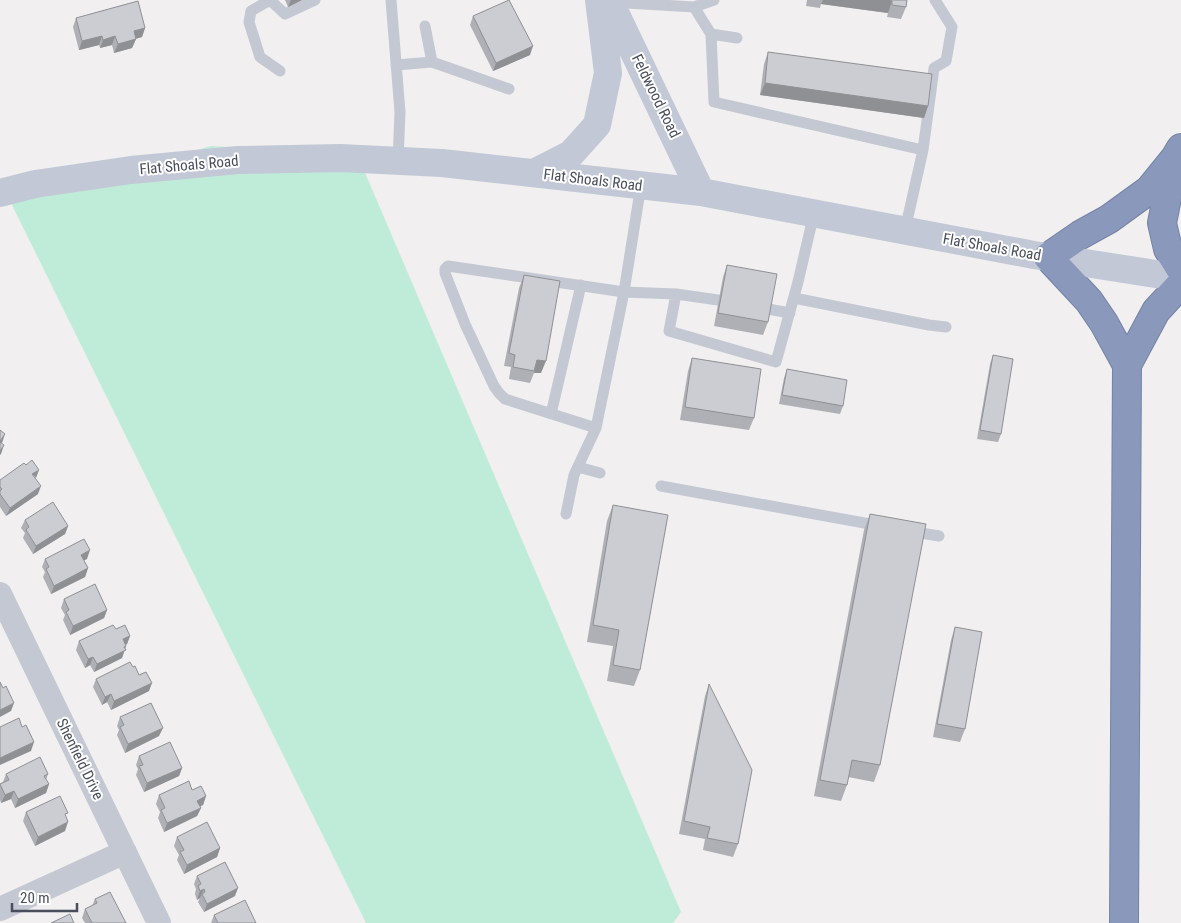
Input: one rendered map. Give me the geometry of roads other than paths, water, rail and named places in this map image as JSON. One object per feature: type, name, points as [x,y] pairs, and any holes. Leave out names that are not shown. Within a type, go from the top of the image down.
[{"type":"highway","points":[[1127,365],[1104,323],[1089,301],[1048,257],[1080,234],[1109,219],[1149,190],[1178,153]]},
{"type":"highway","points":[[1178,153],[1162,224],[1168,249],[1181,270]]},
{"type":"highway","points":[[1124,923],[1127,365],[1156,311],[1181,284]]},
{"type":"street","points":[[534,173],[571,154],[597,125],[608,73],[606,1]]},
{"type":"street","name":"Feldwood Road","points":[[606,1],[701,192]]},
{"type":"street","name":"Flat Shoals Road","points":[[0,193],[35,184],[131,170],[238,160],[340,158],[442,163],[701,192],[1048,257],[1181,278]]},
{"type":"street","name":"Shenfield Drive","points":[[0,594],[160,923]]},
{"type":"street","points":[[0,909],[125,852]]},
{"type":"lane","points":[[280,71],[260,57],[249,22],[251,11],[270,0],[285,14],[315,0]]},
{"type":"lane","points":[[391,0],[400,112],[398,161]]},
{"type":"lane","points":[[606,1],[694,7],[714,0]]},
{"type":"lane","points":[[905,231],[923,150],[934,68],[946,61],[952,27],[935,0]]},
{"type":"lane","points":[[694,7],[711,34],[714,102],[923,150]]},
{"type":"lane","points":[[425,26],[432,62]]},
{"type":"lane","points":[[711,34],[737,38]]},
{"type":"lane","points":[[396,65],[432,62],[509,89]]},
{"type":"lane","points":[[566,514],[574,475],[596,428],[624,292],[641,185]]},
{"type":"lane","points":[[676,294],[669,331],[776,362],[794,298],[814,214]]},
{"type":"lane","points":[[596,428],[505,399],[499,393],[494,386],[462,315],[445,269],[448,266],[624,292],[676,294],[718,300]]},
{"type":"lane","points":[[551,414],[580,286]]},
{"type":"lane","points":[[794,298],[946,327]]},
{"type":"lane","points":[[768,309],[790,313]]},
{"type":"lane","points":[[578,467],[600,473]]},
{"type":"lane","points":[[661,486],[938,536]]}]
